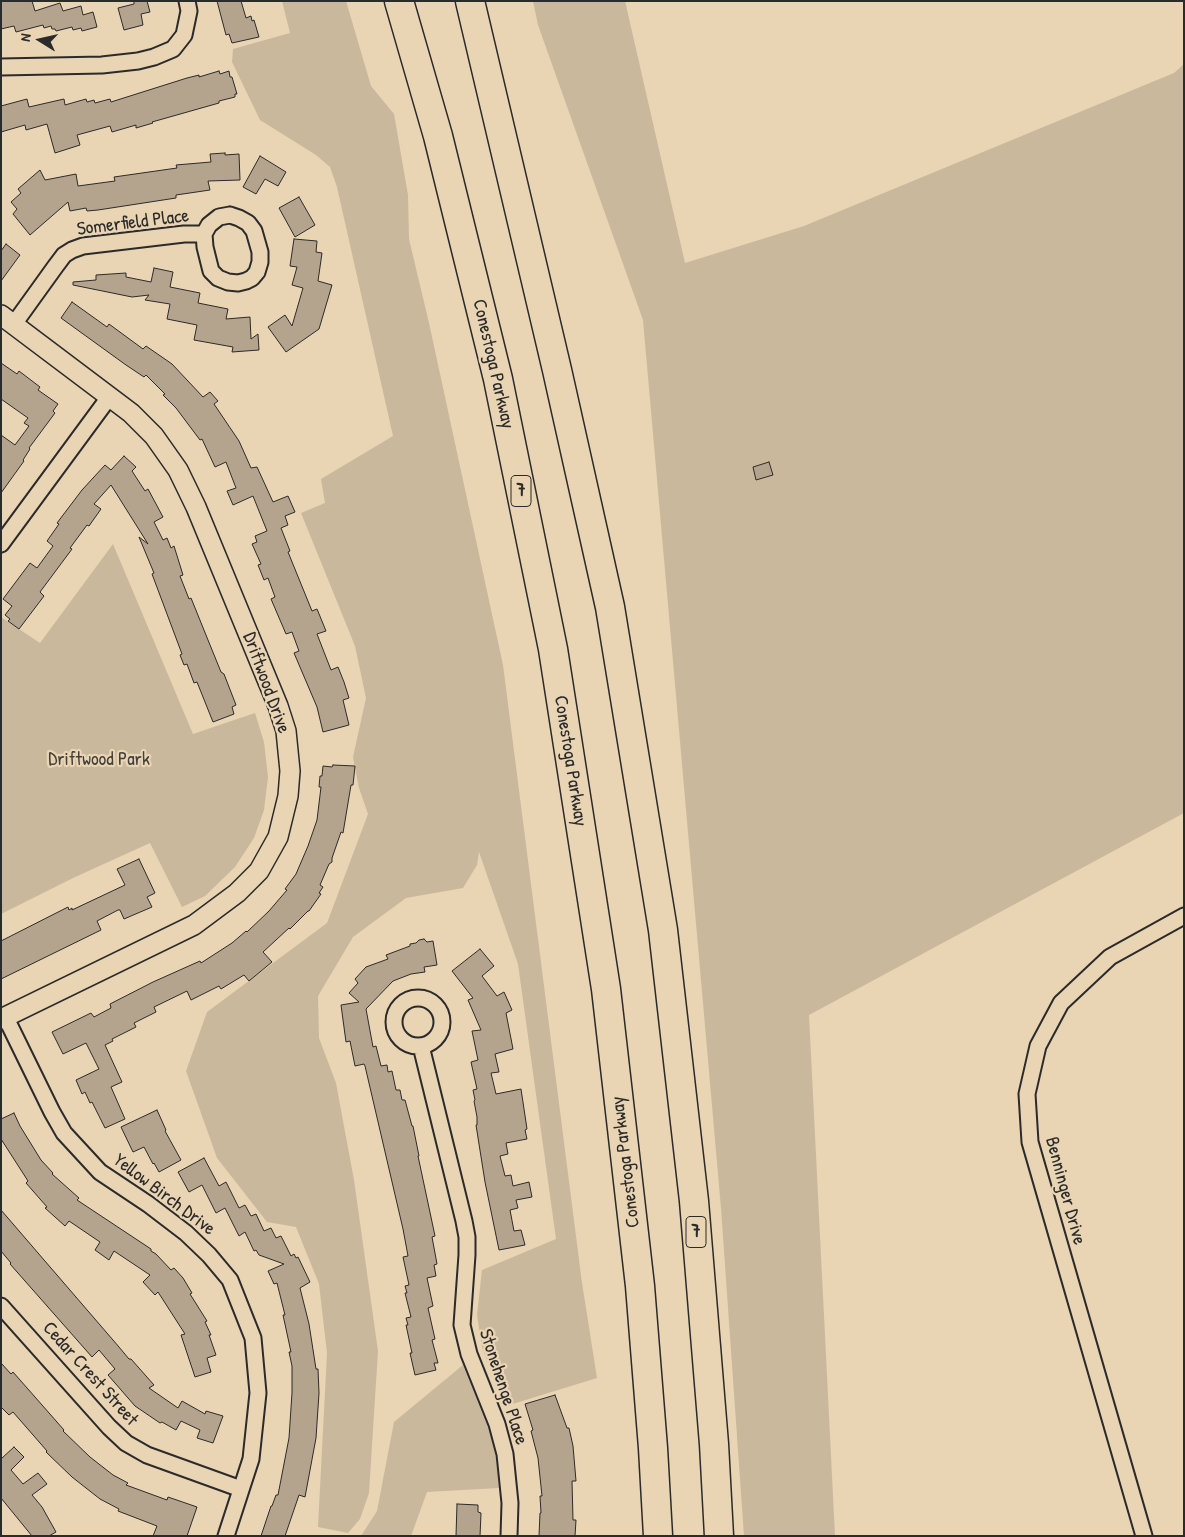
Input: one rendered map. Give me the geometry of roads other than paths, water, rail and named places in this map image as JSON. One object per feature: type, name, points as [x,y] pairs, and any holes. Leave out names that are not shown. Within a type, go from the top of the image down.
[{"type":"highway","name":"Conestoga Parkway","points":[[399,1],[438,136],[498,379],[554,659],[606,989],[640,1286],[658,1536]]},
{"type":"highway","name":"7","points":[[470,1],[557,370],[610,607],[663,930],[694,1201],[714,1444],[719,1536]]},
{"type":"street","points":[[1,66],[102,65],[138,61],[154,57],[173,49],[184,35],[189,11],[187,1]]},
{"type":"street","name":"Somerfield Place","points":[[230,215],[248,223],[254,231],[260,252],[258,272],[246,282],[228,282],[218,278],[211,270],[204,234],[209,225],[219,217],[230,215]]},
{"type":"street","name":"Somerfield Place","points":[[7,320],[64,255],[72,250],[83,246],[184,234],[204,234]]},
{"type":"street","name":"Driftwood Drive","points":[[3,1017],[194,925],[237,893],[259,871],[278,837],[288,796],[290,771],[286,731],[278,706],[196,507],[178,470],[160,443],[131,413],[7,320]]},
{"type":"street","points":[[1,544],[110,396]]},
{"type":"street","name":"Benninger Drive","points":[[1144,1536],[1030,1142],[1027,1094],[1038,1046],[1061,1003],[1110,956],[1184,916]]},
{"type":"street","name":"Yellow Birch Drive","points":[[3,1017],[64,1133],[100,1172],[148,1204],[186,1233],[209,1255],[230,1280],[253,1338],[258,1393],[251,1459],[226,1536]]},
{"type":"street","name":"Stonehenge Place","points":[[421,1046],[467,1237],[462,1325],[464,1340],[497,1424],[505,1454],[510,1503],[509,1536]]},
{"type":"street","name":"Cedar Crest Street","points":[[1,1306],[126,1443],[147,1455],[241,1489]]},
{"type":"park label","name":"Driftwood Park","points":[[99,760]]}]
